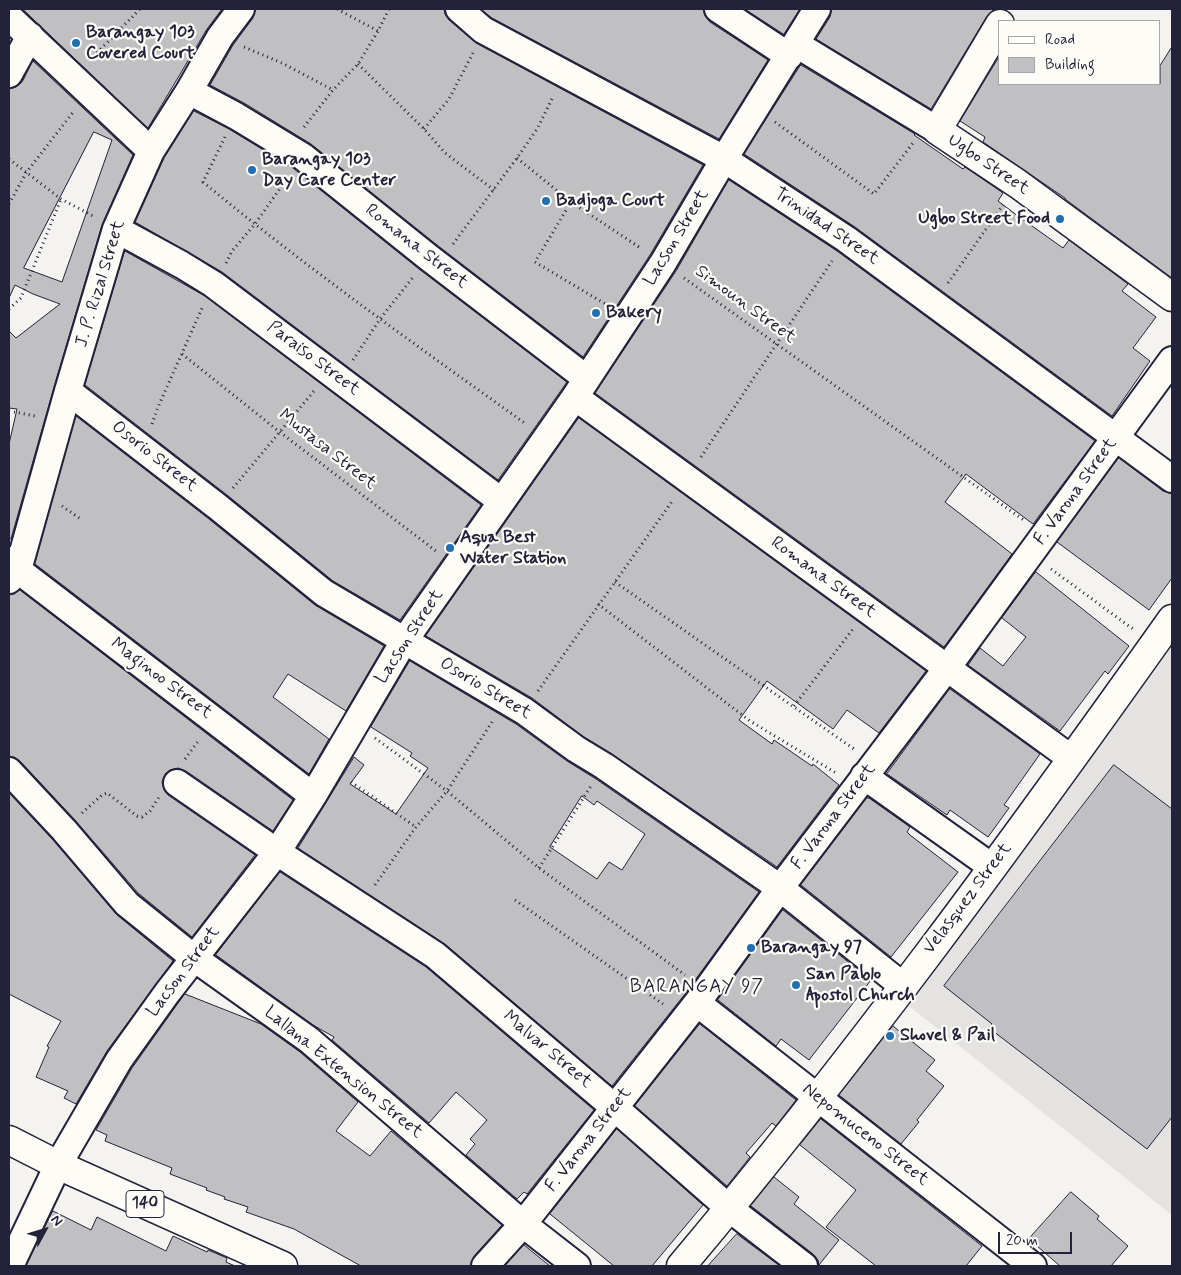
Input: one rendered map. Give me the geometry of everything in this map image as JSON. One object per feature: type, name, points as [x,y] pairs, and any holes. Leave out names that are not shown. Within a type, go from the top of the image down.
[{"type":"street","name":"J. P. Rizal Street","points":[[12,570],[116,229],[151,151],[220,37],[241,9]]},
{"type":"street","name":"Trinidad Street","points":[[459,9],[483,30],[724,159],[846,239],[1172,479]]},
{"type":"street","name":"Ugbo Street","points":[[718,9],[932,126],[1018,184],[1172,297]]},
{"type":"street","name":"Lacson Street","points":[[10,1266],[58,1165],[119,1060],[194,958],[277,852],[313,796],[404,641],[457,568],[501,501],[581,388],[663,263],[816,9]]},
{"type":"street","points":[[1003,20],[1009,9]]},
{"type":"street","points":[[9,17],[151,151]]},
{"type":"street","points":[[932,126],[998,27]]},
{"type":"street","points":[[9,74],[30,36]]},
{"type":"street","name":"Romana Street","points":[[189,91],[236,116],[295,152],[433,261],[687,479],[1072,758]]},
{"type":"street","name":"Paraiso Street","points":[[116,229],[213,284],[501,501]]},
{"type":"street","name":"F. Varona Street","points":[[485,1266],[523,1224],[696,1004],[780,888],[947,668],[1172,360]]},
{"type":"street","name":"Osorio Street","points":[[68,391],[218,507],[324,593],[515,706],[576,749],[604,766],[780,888],[903,986]]},
{"type":"street","name":"Maginoo Street","points":[[12,570],[213,719],[313,796]]},
{"type":"street","name":"Velasquez Street","points":[[681,1266],[818,1098],[903,986],[1072,758],[1172,619]]},
{"type":"street","name":"Lallana Extension Street","points":[[9,771],[64,830],[127,904],[194,958],[309,1040],[523,1224],[577,1266]]},
{"type":"street","points":[[865,775],[992,867]]},
{"type":"street","name":"Malvar Street","points":[[173,781],[277,852],[435,955],[730,1208],[804,1266]]},
{"type":"street","name":"Nepomuceno Street","points":[[696,1004],[1032,1266]]},
{"type":"street","name":"140","points":[[9,1140],[58,1165],[283,1266]]},
{"type":"path","points":[[9,204],[80,85],[140,9]]},
{"type":"path","points":[[337,9],[378,31]]},
{"type":"path","points":[[232,251],[255,224],[295,152],[333,90],[358,64],[389,9]]},
{"type":"path","points":[[424,130],[449,99],[466,70],[483,30]]},
{"type":"path","points":[[220,37],[282,63],[333,90]]},
{"type":"path","points":[[358,64],[445,153],[494,190]]},
{"type":"path","points":[[218,507],[245,473],[335,375],[380,319],[494,190],[537,129],[567,74]]},
{"type":"path","points":[[756,109],[874,194],[914,141],[932,126]]},
{"type":"path","points":[[236,116],[203,182],[380,319],[545,438]]},
{"type":"path","name":"Simoun Street","points":[[517,158],[571,202],[663,263],[776,344],[1037,545],[1154,645]]},
{"type":"path","points":[[9,159],[61,199],[116,229]]},
{"type":"path","points":[[933,304],[1018,184]]},
{"type":"path","points":[[9,309],[21,298],[61,199]]},
{"type":"path","points":[[571,202],[535,262],[627,317]]},
{"type":"path","points":[[361,906],[416,827],[615,582],[687,479],[846,239]]},
{"type":"path","points":[[143,448],[158,407],[213,284]]},
{"type":"path","name":"Mustasa Street","points":[[182,354],[281,433],[457,568]]},
{"type":"path","points":[[615,582],[794,706],[865,775]]},
{"type":"path","points":[[598,604],[750,721],[865,775]]},
{"type":"path","points":[[794,706],[868,610]]},
{"type":"path","points":[[64,830],[104,793],[109,794],[142,817],[150,811],[173,781],[213,719]]},
{"type":"path","points":[[356,724],[447,791],[696,1004]]},
{"type":"path","points":[[539,868],[604,766]]},
{"type":"path","points":[[330,767],[416,827]]},
{"type":"path","points":[[515,900],[696,1004]]},
{"type":"shaded area","points":[[1172,647],[1172,1215],[909,1006]]},
{"type":"building","points":[[23,9],[222,9],[207,29],[148,128]]},
{"type":"building","points":[[256,9],[444,9],[449,20],[476,43],[703,165],[650,255],[583,357],[437,245],[311,144],[244,103],[210,85],[233,45],[253,18]]},
{"type":"building","points":[[481,9],[703,9],[705,16],[710,22],[768,60],[719,139],[492,18]]},
{"type":"building","points":[[745,9],[800,9],[784,34]]},
{"type":"building","points":[[832,9],[998,9],[992,11],[987,16],[931,109],[816,39],[830,17]]},
{"type":"building","points":[[1172,47],[1172,278],[1065,198],[983,142],[985,137],[960,121],[998,58],[998,85],[1161,85],[1161,64]]},
{"type":"building","points":[[33,61],[133,155],[102,225],[11,539],[9,538],[9,444],[17,409],[9,408],[9,331],[16,338],[60,304],[15,285],[9,298],[9,89],[16,87],[22,82]],"holes":[[[94,132],[112,140],[62,282],[24,268]]]},
{"type":"building","points":[[801,65],[915,134],[963,169],[965,167],[1003,193],[998,201],[1018,216],[1063,248],[1069,240],[1128,284],[1122,291],[1156,317],[1133,348],[1150,361],[1112,416],[855,227],[744,154]]},
{"type":"building","points":[[194,111],[229,129],[293,168],[419,269],[567,382],[498,480],[222,272],[135,222],[164,158]]},
{"type":"building","points":[[729,180],[837,251],[1095,441],[1033,524],[966,474],[945,502],[1012,554],[944,647],[595,393],[676,271]]},
{"type":"building","points":[[125,251],[205,296],[481,505],[400,620],[333,581],[227,495],[85,385]]},
{"type":"building","points":[[76,416],[209,519],[315,605],[384,646],[346,711],[288,674],[273,697],[329,739],[309,774],[35,564]]},
{"type":"building","points":[[579,418],[926,671],[879,733],[847,710],[833,729],[767,681],[739,720],[772,744],[774,740],[812,766],[813,764],[839,785],[777,867],[612,754],[584,737],[532,698],[426,636]]},
{"type":"building","points":[[1119,458],[1163,491],[1172,494],[1172,578],[1149,610],[1057,542]]},
{"type":"building","points":[[1036,572],[1129,646],[1108,674],[1105,671],[1060,731],[968,665],[980,648],[1003,666],[1026,637],[1002,618]]},
{"type":"building","points":[[20,590],[293,800],[273,831],[186,771],[178,768],[170,770],[165,774],[162,782],[164,790],[168,795],[255,855],[192,937],[138,893],[75,820],[20,761],[9,756],[9,595]]},
{"type":"building","points":[[410,661],[516,724],[759,892],[685,994],[612,1086],[445,944],[298,848],[354,757],[364,765],[350,784],[396,814],[428,768],[410,756],[412,753],[371,727]],"holes":[[[582,796],[594,805],[597,801],[645,834],[622,870],[609,862],[597,879],[550,847]]]},
{"type":"building","points":[[950,689],[1040,754],[1004,805],[1009,808],[988,837],[950,810],[947,815],[887,774]]},
{"type":"building","points":[[1114,765],[1172,809],[1172,1117],[1147,1149],[989,1028],[992,1024],[944,986]]},
{"type":"building","points":[[9,793],[53,840],[116,914],[173,961],[107,1051],[76,1104],[64,1098],[68,1091],[36,1077],[49,1047],[47,1046],[61,1021],[9,994]]},
{"type":"building","points":[[867,798],[910,827],[907,832],[910,835],[958,872],[891,957],[801,885]]},
{"type":"building","points":[[280,872],[426,967],[594,1110],[527,1194],[524,1192],[517,1199],[466,1155],[475,1144],[470,1139],[487,1120],[456,1092],[429,1123],[332,1040],[334,1037],[313,1025],[216,955]]},
{"type":"building","points":[[783,910],[871,980],[809,1060],[781,1039],[776,1046],[718,1000]]},
{"type":"building","points":[[185,994],[261,1024],[300,1052],[358,1102],[336,1131],[370,1156],[391,1131],[502,1225],[474,1256],[470,1266],[361,1266],[294,1229],[246,1212],[248,1207],[224,1199],[225,1197],[206,1190],[207,1188],[170,1174],[172,1168],[105,1141],[107,1135],[96,1130],[132,1068]]},
{"type":"building","points":[[700,1024],[796,1100],[776,1126],[772,1123],[746,1153],[750,1157],[727,1186],[635,1106]]},
{"type":"building","points":[[893,1026],[935,1060],[926,1071],[944,1086],[901,1144],[839,1095]]},
{"type":"building","points":[[821,1119],[982,1246],[966,1266],[876,1266],[826,1227],[856,1190],[800,1145]]},
{"type":"building","points":[[617,1129],[703,1205],[652,1266],[614,1266],[550,1214]]},
{"type":"building","points":[[774,1177],[799,1197],[794,1204],[839,1240],[819,1265],[818,1260],[813,1254],[751,1206]]},
{"type":"building","points":[[1071,1192],[1099,1216],[1097,1219],[1128,1246],[1111,1266],[1060,1266],[1029,1239]]},
{"type":"building","points":[[53,1211],[91,1230],[97,1217],[166,1251],[173,1236],[207,1252],[208,1250],[227,1258],[226,1262],[235,1266],[26,1266]]},
{"type":"building","points":[[737,1234],[780,1266],[708,1266]]},
{"type":"building","points":[[524,1245],[550,1266],[505,1266]]},
{"type":"place","name":"Barangay 103 Covered Court","points":[[76,43]]},
{"type":"place","name":"Barangay 103 Day Care Center","points":[[252,170]]},
{"type":"place","name":"Badjoga Court","points":[[546,201]]},
{"type":"place","name":"Ugbo Street Food","points":[[1060,219]]},
{"type":"place","name":"Bakery","points":[[596,313]]},
{"type":"place","name":"Aqua Best Water Station","points":[[450,548]]},
{"type":"place","name":"Barangay 97","points":[[751,948]]},
{"type":"place","name":"San Pablo Apostol Church","points":[[796,985]]},
{"type":"place","name":"Shovel & Pail","points":[[890,1036]]},
{"type":"district","name":"BARANGAY 97","points":[[697,988]]}]
